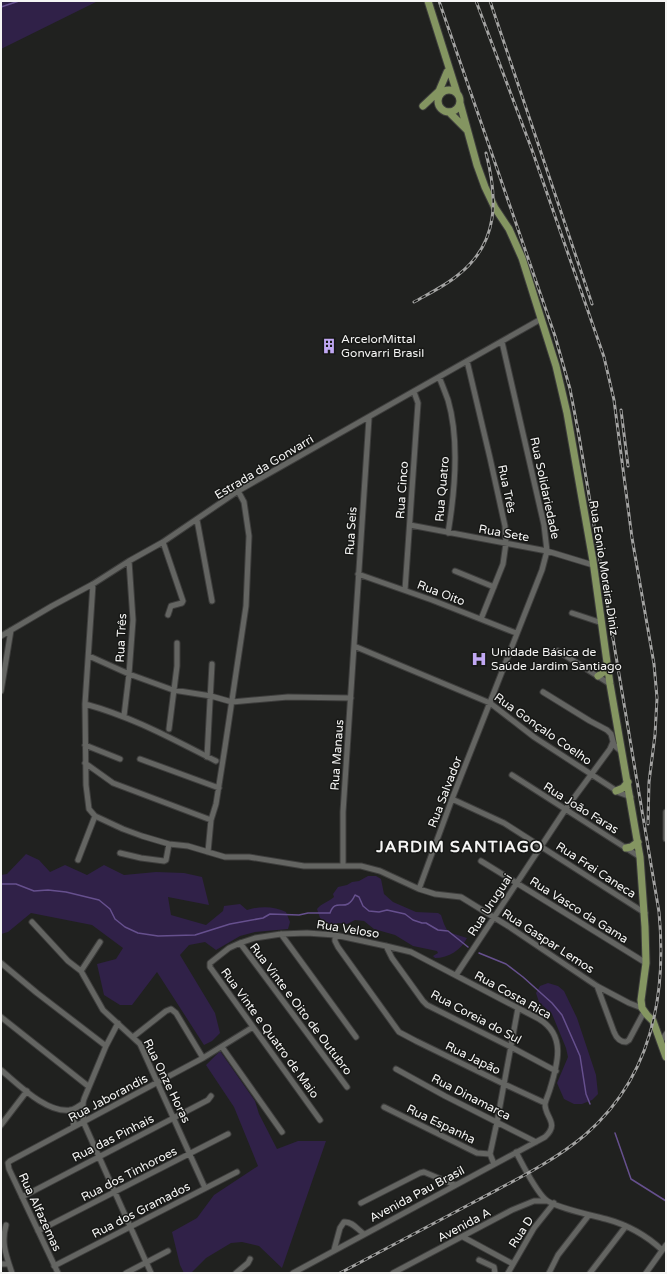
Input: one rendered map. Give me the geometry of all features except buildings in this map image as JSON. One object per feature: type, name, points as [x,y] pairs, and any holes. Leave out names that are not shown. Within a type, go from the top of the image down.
[{"type":"main road","points":[[428,1],[447,63],[460,98],[458,108],[449,112]]},
{"type":"main road","points":[[447,63],[448,81],[440,96],[439,105],[445,111],[449,112],[467,130]]},
{"type":"main road","points":[[424,106],[439,91],[447,72]]},
{"type":"main road","points":[[442,93],[447,90],[452,90],[457,93]]},
{"type":"main road","name":"Rua Eonio Moreira Diniz","points":[[460,103],[476,165],[495,208],[510,229],[516,241],[556,366],[567,413],[602,623],[610,684],[612,730],[622,752],[631,797],[640,857],[645,913],[646,963],[642,1000],[643,1010]]},
{"type":"main road","points":[[598,676],[608,669]]},
{"type":"main road","points":[[616,791],[628,782]]},
{"type":"main road","points":[[626,848],[631,847],[638,842]]},
{"type":"main road","points":[[643,1010],[653,1020],[666,1057]]},
{"type":"street","name":"Estrada da Gonvarri","points":[[1,636],[52,606],[94,584],[129,561],[163,542],[238,491],[541,319]]},
{"type":"street","name":"Rua Solidariedade","points":[[490,703],[542,570],[547,551],[544,525],[502,342]]},
{"type":"street","name":"Rua Três","points":[[467,361],[505,526],[506,543],[503,564],[481,618]]},
{"type":"street","name":"Rua Quatro","points":[[439,377],[448,401],[454,435],[456,458],[448,533]]},
{"type":"street","name":"Rua Cinco","points":[[405,590],[418,403],[414,392]]},
{"type":"street","name":"Rua Seis","points":[[354,646],[369,418]]},
{"type":"street","points":[[208,852],[211,820],[219,788],[246,606],[249,544],[244,502],[238,491]]},
{"type":"street","points":[[197,520],[212,601]]},
{"type":"street","name":"Rua Sete","points":[[410,525],[547,551],[593,565]]},
{"type":"street","points":[[163,542],[183,601],[182,603],[171,606],[168,615]]},
{"type":"street","name":"Rua Três","points":[[124,716],[133,620],[129,561]]},
{"type":"street","points":[[454,571],[494,587]]},
{"type":"street","name":"Rua Oito","points":[[358,574],[481,618],[516,634]]},
{"type":"street","points":[[78,860],[95,816],[87,803],[85,704],[94,584]]},
{"type":"street","points":[[572,613],[602,623]]},
{"type":"street","points":[[1,691],[11,630]]},
{"type":"street","points":[[169,729],[177,666],[177,643]]},
{"type":"street","name":"Rua Manaus","points":[[343,865],[343,812],[354,646]]},
{"type":"street","name":"Rua Gonçalo Coelho","points":[[354,646],[490,703],[518,726],[616,791],[631,797]]},
{"type":"street","points":[[558,651],[610,684]]},
{"type":"street","points":[[89,656],[129,674],[173,690],[211,696],[232,702],[288,696],[351,698]]},
{"type":"street","points":[[206,757],[212,664]]},
{"type":"street","points":[[543,692],[590,721],[612,730],[614,744],[622,752]]},
{"type":"street","name":"Rua Salvador","points":[[419,889],[452,799],[490,703]]},
{"type":"street","points":[[85,704],[124,716],[150,727],[159,733],[216,761]]},
{"type":"street","name":"Rua Uruguai","points":[[456,975],[517,882],[542,847],[565,810],[590,774],[614,744]]},
{"type":"street","points":[[86,745],[120,759]]},
{"type":"street","points":[[140,759],[219,788]]},
{"type":"street","points":[[86,763],[114,782],[211,820]]},
{"type":"street","name":"Rua João Faras","points":[[512,775],[640,857]]},
{"type":"street","name":"Rua Frei Caneca","points":[[452,799],[504,823],[645,913]]},
{"type":"street","points":[[666,812],[666,839]]},
{"type":"street","name":"Rua Gaspar Lemos","points":[[95,816],[129,832],[169,844],[188,846],[225,857],[249,857],[304,866],[361,866],[380,871],[419,889],[435,894],[461,897],[597,986],[643,1010]]},
{"type":"street","points":[[120,853],[164,861],[169,844]]},
{"type":"street","name":"Rua Vasco da Gama","points":[[481,861],[646,963]]},
{"type":"street","name":"Rua Onze Horas","points":[[32,922],[68,961],[81,971],[103,1010],[133,1037],[142,1048],[205,1188]]},
{"type":"street","name":"Rua Veloso","points":[[214,958],[240,943],[255,938],[281,934],[307,933],[335,935],[386,946]]},
{"type":"street","points":[[281,934],[356,1036]]},
{"type":"street","name":"Rua Japão","points":[[335,935],[335,941],[338,947],[394,1026],[404,1035],[546,1103]]},
{"type":"street","points":[[81,971],[100,942]]},
{"type":"street","name":"Rua Vinte e Oito de Outubro","points":[[240,943],[347,1087]]},
{"type":"street","name":"Rua Costa Rica","points":[[386,946],[412,952],[545,1022],[554,1032],[557,1046],[556,1071],[546,1103]]},
{"type":"street","name":"Rua Coreia do Sul","points":[[386,946],[396,964],[423,1001],[428,1005],[556,1071]]},
{"type":"street","name":"Rua Vinte e Quatro de Maio","points":[[214,958],[210,963],[210,967],[320,1120]]},
{"type":"street","points":[[1,963],[37,993],[106,1046]]},
{"type":"street","points":[[597,986],[616,1037],[620,1041],[626,1042],[629,1040],[643,1010]]},
{"type":"street","points":[[494,1164],[490,1154],[518,1008]]},
{"type":"street","points":[[133,1037],[166,1011],[171,1009],[176,1013],[203,1058]]},
{"type":"street","points":[[1,1017],[88,1086]]},
{"type":"street","points":[[118,1023],[88,1086],[82,1104],[84,1114],[83,1122],[151,1273]]},
{"type":"street","name":"Rua Jaborandis","points":[[12,1159],[158,1083],[222,1047],[253,1027]]},
{"type":"street","points":[[661,1041],[666,1034]]},
{"type":"street","points":[[222,1047],[282,1132]]},
{"type":"street","name":"Rua Dinamarca","points":[[396,1069],[445,1096],[536,1142]]},
{"type":"street","points":[[1,1070],[27,1091],[53,1108],[70,1110],[82,1104]]},
{"type":"street","points":[[1,1123],[27,1091]]},
{"type":"street","name":"Rua das Pinhais","points":[[22,1196],[174,1118],[208,1100],[211,1096]]},
{"type":"street","name":"Avenida Pau Brasil","points":[[293,1273],[536,1142],[550,1133],[552,1125],[546,1103]]},
{"type":"street","name":"Rua Espanha","points":[[384,1107],[477,1153],[490,1154]]},
{"type":"street","points":[[70,1110],[75,1118],[73,1127]]},
{"type":"street","name":"Rua dos Tinhoroes","points":[[38,1231],[228,1134]]},
{"type":"street","points":[[516,1152],[546,1201],[626,1226],[652,1241],[662,1250]]},
{"type":"street","name":"Rua Alfazemas","points":[[12,1159],[8,1163],[9,1169],[58,1273]]},
{"type":"street","name":"Rua dos Gramados","points":[[54,1266],[237,1172]]},
{"type":"street","points":[[361,1203],[424,1172],[455,1185]]},
{"type":"street","name":"Avenida A","points":[[393,1273],[526,1204],[534,1201],[546,1201]]},
{"type":"street","name":"Rua D","points":[[508,1273],[534,1228],[554,1204]]},
{"type":"street","points":[[548,1273],[558,1255],[589,1215]]},
{"type":"street","points":[[334,1250],[340,1228],[344,1222],[352,1224],[364,1234]]},
{"type":"street","points":[[6,1225],[3,1236],[12,1273]]},
{"type":"street","points":[[590,1273],[626,1226]]},
{"type":"street","points":[[463,1237],[513,1264]]},
{"type":"street","points":[[646,1273],[666,1245]]},
{"type":"street","points":[[126,1273],[168,1251]]},
{"type":"street","points":[[236,1273],[248,1263],[250,1259]]},
{"type":"street","points":[[479,1260],[494,1267],[496,1273]]},
{"type":"street","points":[[1,1264],[9,1264]]},
{"type":"shaded area","points":[[1,1],[98,1],[1,49]]},
{"type":"shaded area","points":[[26,854],[39,860],[50,872],[65,865],[87,875],[104,865],[124,875],[156,872],[184,873],[202,877],[209,905],[168,897],[171,915],[206,925],[223,911],[224,906],[240,904],[247,910],[267,907],[282,910],[286,912],[290,922],[288,929],[255,932],[240,936],[216,950],[205,942],[189,945],[180,955],[215,1013],[220,1033],[212,1041],[204,1045],[157,972],[132,1005],[120,1005],[104,995],[97,964],[116,959],[123,948],[92,925],[31,913],[8,932],[1,934],[1,875],[7,874]]},
{"type":"shaded area","points":[[368,876],[376,876],[381,879],[384,894],[393,902],[416,912],[438,913],[441,915],[448,932],[467,938],[458,950],[450,955],[435,958],[433,956],[438,953],[437,951],[413,946],[395,935],[374,929],[364,921],[355,920],[347,924],[338,923],[332,927],[320,918],[317,909],[334,897],[333,894],[338,887],[359,881]]},
{"type":"shaded area","points":[[548,983],[558,986],[564,991],[577,1018],[596,1075],[598,1094],[592,1100],[582,1104],[574,1104],[564,1099],[557,1083],[568,1057],[566,1048],[552,1014],[539,1002],[536,993],[540,986]]},
{"type":"shaded area","points":[[220,1051],[255,1101],[259,1114],[277,1149],[298,1141],[326,1141],[282,1268],[259,1246],[242,1242],[231,1243],[206,1258],[191,1273],[184,1273],[180,1265],[172,1232],[197,1218],[214,1195],[258,1166],[234,1107],[206,1065]]},
{"type":"waterway","points":[[1,7],[19,1]]},
{"type":"waterway","points":[[1,884],[16,884],[34,891],[48,890],[66,892],[99,900],[110,909],[115,919],[125,927],[138,933],[158,936],[195,935],[230,924],[263,918],[270,914],[299,915],[308,913],[330,913],[332,908],[335,906],[348,904],[352,901],[355,895],[359,897],[363,906],[369,911],[379,912],[387,910],[405,914],[413,920],[426,923],[438,930],[448,931],[468,947]]},
{"type":"waterway","points":[[479,953],[506,964],[552,1003],[562,1015],[580,1056],[586,1094],[590,1104]]},
{"type":"waterway","points":[[615,1133],[631,1179],[666,1201]]},
{"type":"railway","points":[[340,1273],[532,1171],[560,1154],[585,1135],[607,1112],[626,1088],[640,1062],[650,1034],[657,1004],[660,974],[661,943],[659,912],[570,389],[555,336],[439,1]]},
{"type":"railway","points":[[476,1],[532,150],[604,357],[614,400],[632,538],[654,664],[657,698],[655,735],[649,782],[648,824]]},
{"type":"railway","points":[[490,1],[592,304]]},
{"type":"railway","points":[[414,302],[453,279],[471,262],[481,249],[488,234],[492,219],[493,203],[490,170],[486,153]]},
{"type":"railway","points":[[621,410],[628,466]]},
{"type":"place","name":"ArcelorMittal Gonvarri Brasil","points":[[329,346]]},
{"type":"place","name":"Unidade Básica de Saúde Jardim Santiago","points":[[479,659]]},
{"type":"district","name":"JARDIM SANTIAGO","points":[[460,847]]}]
